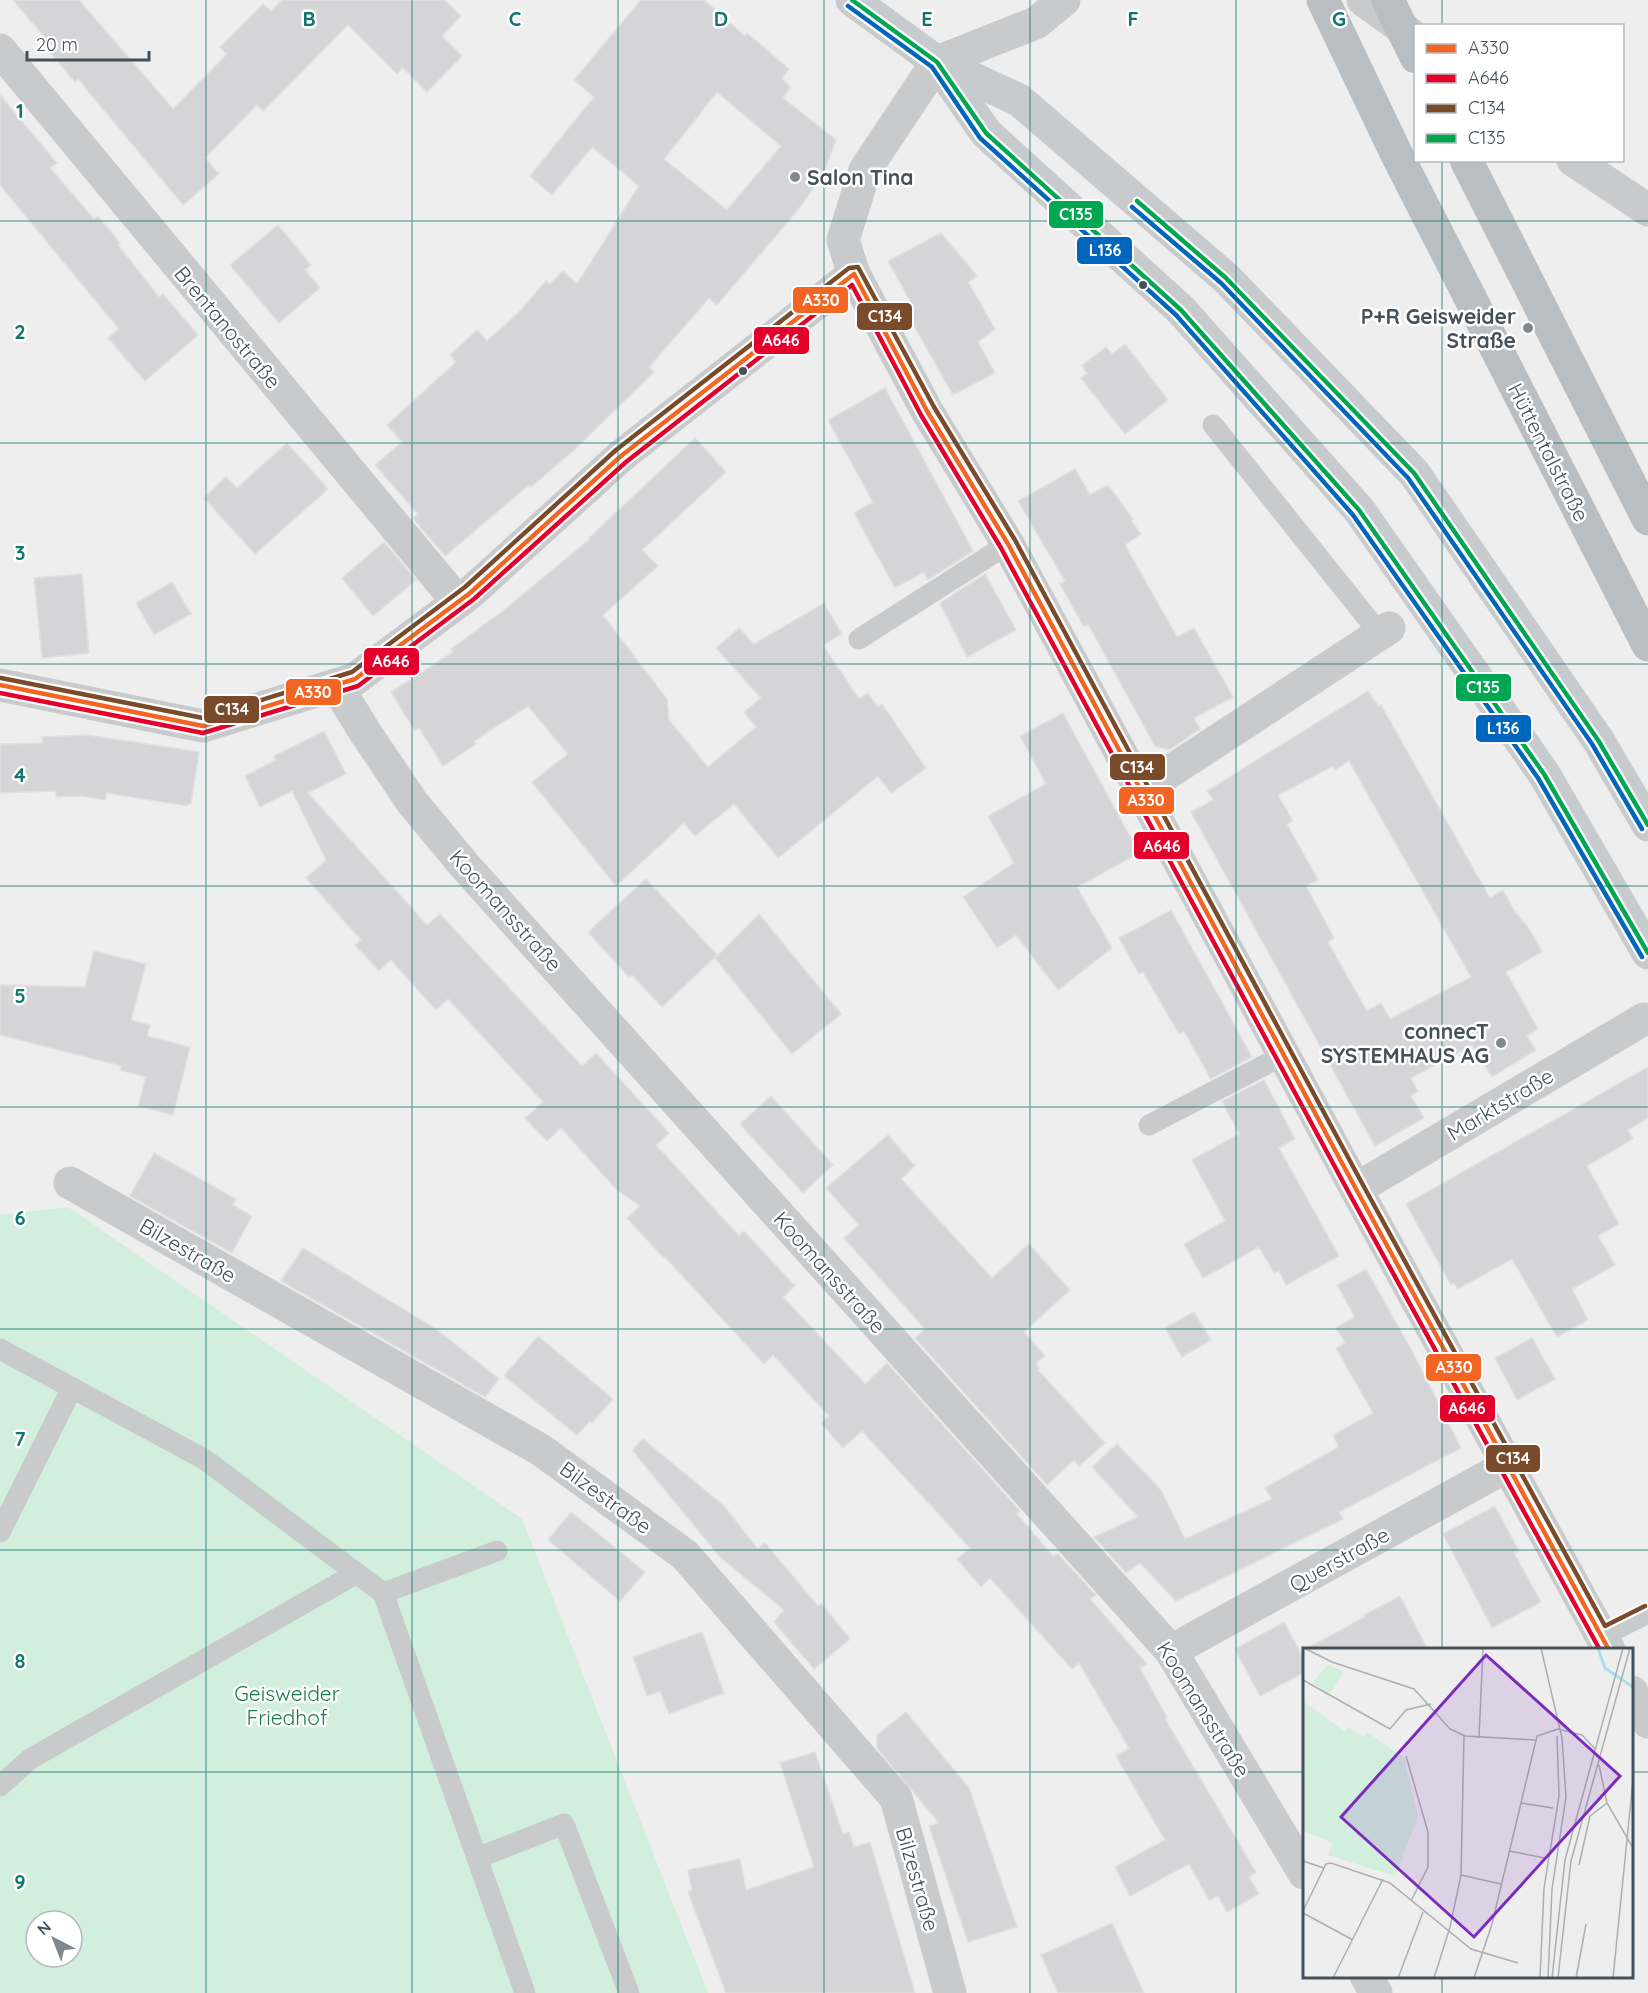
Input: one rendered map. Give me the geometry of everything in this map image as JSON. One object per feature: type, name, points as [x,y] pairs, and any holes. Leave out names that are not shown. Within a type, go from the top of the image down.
[{"type":"highway","name":"Hüttentalstraße","points":[[1323,0],[1396,153],[1648,645]]},
{"type":"highway","points":[[1388,0],[1414,53]]},
{"type":"highway","points":[[1467,162],[1648,519]]},
{"type":"main road","points":[[852,0],[937,62],[1019,100],[1235,287],[1414,473],[1598,740],[1648,825]]},
{"type":"main road","points":[[937,62],[986,133],[1181,310],[1359,510],[1544,774],[1648,953]]},
{"type":"street","points":[[1064,0],[1036,23],[937,62],[865,171],[843,240],[854,274],[927,411],[1008,544],[1356,1189],[1606,1643]]},
{"type":"street","points":[[1363,0],[1414,37]]},
{"type":"street","name":"Brentanostraße","points":[[0,50],[458,602]]},
{"type":"street","points":[[1577,162],[1648,210]]},
{"type":"street","points":[[0,685],[203,726],[355,679],[458,602],[621,456],[854,274]]},
{"type":"street","points":[[1142,790],[1384,631]]},
{"type":"street","name":"Koomansstraße","points":[[336,685],[412,802],[465,866],[1171,1651],[1303,1870]]},
{"type":"street","name":"Marktstraße","points":[[1356,1189],[1644,1019]]},
{"type":"street","name":"Bilzestraße","points":[[70,1183],[541,1450],[685,1555],[896,1798],[950,1993]]},
{"type":"street","name":"Querstraße","points":[[1171,1651],[1507,1466]]},
{"type":"street","points":[[1633,1694],[1648,1722]]},
{"type":"street","points":[[1367,1978],[1376,1993]]},
{"type":"lane","points":[[1213,425],[1384,631]]},
{"type":"lane","points":[[859,639],[1008,544]]},
{"type":"lane","points":[[1149,1125],[1284,1055]]},
{"type":"lane","points":[[0,1349],[204,1459],[383,1593],[525,1993]]},
{"type":"lane","points":[[0,1532],[72,1388]]},
{"type":"lane","points":[[383,1593],[497,1551]]},
{"type":"lane","points":[[0,1786],[30,1759],[357,1573]]},
{"type":"lane","points":[[1606,1643],[1648,1613]]},
{"type":"lane","points":[[477,1858],[564,1824],[629,1993]]},
{"type":"green space","name":"Geisweider Friedhof","points":[[68,1207],[522,1519],[708,1993],[0,1993],[0,1215]]},
{"type":"building","points":[[13,0],[79,0],[173,109],[227,54],[220,47],[263,4],[271,11],[282,0],[445,0],[461,16],[442,36],[462,56],[427,92],[403,68],[397,74],[348,25],[263,111],[257,105],[205,158],[219,174],[183,205],[78,79],[75,82],[49,51],[53,47]]},
{"type":"building","points":[[641,0],[704,0],[745,36],[747,33],[789,69],[782,79],[791,87],[783,98],[836,140],[823,175],[797,211],[717,305],[709,298],[649,367],[654,372],[573,451],[445,556],[413,518],[418,514],[375,465],[402,442],[387,425],[456,362],[450,355],[477,330],[487,341],[518,313],[546,281],[550,284],[563,271],[577,284],[639,186],[592,147],[552,195],[530,176],[594,97],[574,80]],"holes":[[[717,92],[781,146],[727,210],[664,159]]]},
{"type":"building","points":[[0,95],[57,163],[50,168],[94,219],[98,216],[159,297],[163,294],[198,335],[145,381],[108,338],[119,329],[0,185]]},
{"type":"building","points":[[278,225],[311,265],[305,270],[320,288],[279,323],[230,265]]},
{"type":"building","points":[[941,233],[977,276],[968,282],[995,329],[978,342],[995,373],[953,395],[904,308],[912,304],[888,261]]},
{"type":"building","points":[[1125,344],[1168,400],[1125,434],[1081,378],[1087,373],[1082,366],[1106,347],[1112,354]]},
{"type":"building","points":[[885,388],[973,551],[928,580],[924,572],[895,588],[854,513],[873,502],[828,420]]},
{"type":"building","points":[[695,438],[726,472],[642,550],[658,566],[603,615],[667,699],[669,720],[708,767],[756,727],[744,712],[761,698],[716,648],[739,628],[754,644],[824,603],[842,634],[823,645],[859,699],[868,693],[878,707],[882,704],[926,768],[891,793],[878,776],[778,858],[734,804],[695,836],[684,823],[616,886],[532,782],[568,754],[528,706],[474,741],[476,744],[443,766],[419,728],[415,731],[391,692],[453,652],[451,649],[504,610],[590,539]]},
{"type":"building","points":[[287,443],[328,489],[255,554],[204,498],[226,477],[237,488]]},
{"type":"building","points":[[1075,469],[1090,495],[1108,485],[1133,519],[1131,520],[1141,534],[1125,545],[1177,637],[1194,628],[1233,697],[1194,718],[1200,729],[1169,750],[1155,746],[1088,624],[1084,627],[1060,584],[1065,581],[1018,501]]},
{"type":"building","points":[[384,542],[416,580],[373,616],[342,578]]},
{"type":"building","points":[[82,574],[89,653],[42,658],[34,578]]},
{"type":"building","points":[[985,574],[1016,630],[967,657],[940,603]]},
{"type":"building","points":[[172,582],[191,614],[154,635],[136,603]]},
{"type":"building","points":[[1368,691],[1379,707],[1381,705],[1490,898],[1503,890],[1542,952],[1506,972],[1538,1029],[1527,1036],[1536,1050],[1492,1077],[1472,1045],[1411,1078],[1418,1091],[1411,1096],[1424,1118],[1375,1146],[1191,812],[1213,800],[1207,791]],"holes":[[[1349,761],[1471,977],[1390,1019],[1381,1003],[1367,1011],[1328,942],[1334,938],[1306,886],[1318,880],[1287,824],[1293,821],[1278,795],[1333,766],[1335,770]]]},
{"type":"building","points":[[1063,713],[1139,853],[1077,887],[1112,948],[1058,990],[1016,935],[997,948],[963,897],[1014,863],[988,816],[1046,784],[1020,736]]},
{"type":"building","points":[[324,731],[346,774],[308,793],[427,925],[440,914],[582,1066],[596,1053],[669,1133],[656,1145],[739,1236],[744,1231],[795,1286],[783,1297],[865,1384],[887,1363],[1020,1511],[1017,1514],[1053,1556],[1058,1554],[1096,1595],[1090,1599],[1147,1664],[1140,1668],[1167,1717],[1165,1719],[1256,1872],[1249,1877],[1259,1894],[1227,1912],[1218,1896],[1209,1900],[1189,1864],[1130,1896],[1115,1867],[1165,1840],[1116,1756],[1129,1748],[1079,1663],[1072,1669],[990,1578],[981,1587],[957,1559],[970,1548],[862,1431],[843,1448],[821,1423],[829,1416],[773,1355],[764,1364],[663,1257],[627,1218],[640,1206],[616,1189],[561,1128],[547,1141],[525,1118],[543,1102],[448,999],[436,1010],[391,960],[379,971],[355,945],[361,940],[306,878],[326,860],[292,791],[260,807],[245,776],[276,760],[274,756]]},
{"type":"building","points":[[88,735],[199,752],[191,804],[187,806],[107,793],[105,800],[81,796],[56,797],[56,791],[0,793],[0,744],[43,743],[42,737]]},
{"type":"building","points":[[646,879],[717,955],[662,1007],[632,975],[629,977],[588,932]]},
{"type":"building","points":[[1171,910],[1252,1057],[1211,1079],[1184,1031],[1179,1034],[1143,972],[1139,974],[1119,938]]},
{"type":"building","points":[[759,914],[841,1014],[792,1054],[715,958]]},
{"type":"building","points":[[94,951],[146,964],[131,1020],[150,1025],[147,1036],[190,1047],[173,1115],[138,1106],[146,1077],[120,1070],[122,1066],[0,1035],[0,985],[85,987]]},
{"type":"building","points":[[1648,1067],[1648,1118],[1628,1130],[1633,1139],[1587,1166],[1619,1224],[1598,1236],[1615,1265],[1572,1289],[1588,1320],[1557,1337],[1512,1259],[1458,1289],[1454,1283],[1451,1285],[1406,1204]]},
{"type":"building","points":[[1264,1080],[1295,1139],[1279,1148],[1339,1256],[1286,1285],[1279,1271],[1274,1273],[1259,1247],[1203,1278],[1184,1244],[1225,1221],[1192,1160],[1239,1134],[1222,1101]]},
{"type":"building","points":[[771,1096],[833,1165],[803,1193],[740,1124]]},
{"type":"building","points":[[888,1135],[915,1166],[901,1179],[992,1278],[1029,1244],[1070,1290],[1024,1332],[1045,1356],[1036,1364],[1040,1368],[1038,1370],[1105,1443],[1079,1466],[1074,1460],[1047,1485],[915,1338],[925,1329],[844,1238],[859,1225],[826,1188]]},
{"type":"building","points":[[154,1153],[236,1199],[232,1205],[252,1216],[232,1253],[130,1196]]},
{"type":"building","points":[[303,1248],[436,1329],[499,1379],[485,1397],[281,1281]]},
{"type":"building","points":[[1366,1269],[1413,1353],[1461,1448],[1339,1512],[1343,1519],[1176,1601],[1140,1563],[1126,1573],[1094,1537],[1138,1517],[1092,1467],[1117,1444],[1161,1490],[1185,1539],[1272,1499],[1265,1488],[1339,1447],[1333,1435],[1373,1413],[1336,1348],[1345,1343],[1336,1328],[1355,1317],[1337,1285]]},
{"type":"building","points":[[1194,1312],[1211,1340],[1182,1357],[1165,1328]]},
{"type":"building","points":[[538,1336],[613,1399],[592,1423],[590,1421],[577,1435],[504,1376]]},
{"type":"building","points":[[1532,1338],[1555,1379],[1517,1400],[1495,1358]]},
{"type":"building","points":[[643,1439],[723,1505],[758,1549],[765,1543],[818,1606],[821,1603],[850,1639],[814,1669],[774,1622],[784,1610],[720,1557],[632,1450]]},
{"type":"building","points":[[1495,1506],[1519,1551],[1514,1553],[1541,1602],[1492,1628],[1443,1534]]},
{"type":"building","points":[[571,1512],[645,1572],[620,1601],[548,1540]]},
{"type":"building","points":[[1400,1596],[1427,1648],[1308,1648],[1365,1617],[1364,1615]]},
{"type":"building","points":[[1284,1622],[1303,1657],[1303,1673],[1260,1696],[1235,1649]]},
{"type":"building","points":[[702,1632],[724,1693],[669,1714],[660,1691],[647,1696],[633,1657]]},
{"type":"building","points":[[906,1712],[969,1788],[1017,1927],[968,1942],[929,1826],[939,1823],[877,1748],[877,1735]]},
{"type":"building","points":[[815,1752],[843,1834],[849,1832],[854,1847],[870,1842],[915,1993],[726,1993],[688,1892],[692,1890],[688,1870],[740,1859],[746,1890],[814,1867],[780,1763]]},
{"type":"building","points":[[1112,1923],[1144,1993],[1058,1993],[1041,1955]]},
{"type":"transit line","name":"C135","points":[[852,0],[937,62],[986,133],[1181,310],[1359,510],[1544,774],[1648,953]]},
{"type":"transit line","name":"L136","points":[[848,6],[932,67],[980,138],[1176,315],[1353,515],[1538,778],[1642,957]]},
{"type":"transit line","name":"C135","points":[[1137,201],[1226,278],[1414,473],[1598,740],[1648,825]]},
{"type":"transit line","name":"L136","points":[[1132,207],[1221,283],[1408,478],[1592,744],[1642,829]]},
{"type":"transit line","name":"C134","points":[[1,678],[203,718],[352,672],[465,587],[616,450],[849,268],[858,267],[934,407],[1015,540],[1363,1185],[1605,1626],[1645,1606]]},
{"type":"transit line","name":"A330","points":[[0,685],[203,726],[355,679],[470,593],[621,456],[854,274],[927,411],[1008,544],[1356,1189],[1608,1648]]},
{"type":"transit line","name":"A646","points":[[0,693],[203,733],[358,686],[474,599],[626,462],[852,285],[921,415],[1001,548],[1349,1193],[1599,1648]]},
{"type":"place","name":"Salon Tina","points":[[795,177]]},
{"type":"place","name":"P+R Geisweider Straße","points":[[1528,328]]},
{"type":"place","name":"connecT SYSTEMHAUS AG","points":[[1501,1043]]}]
